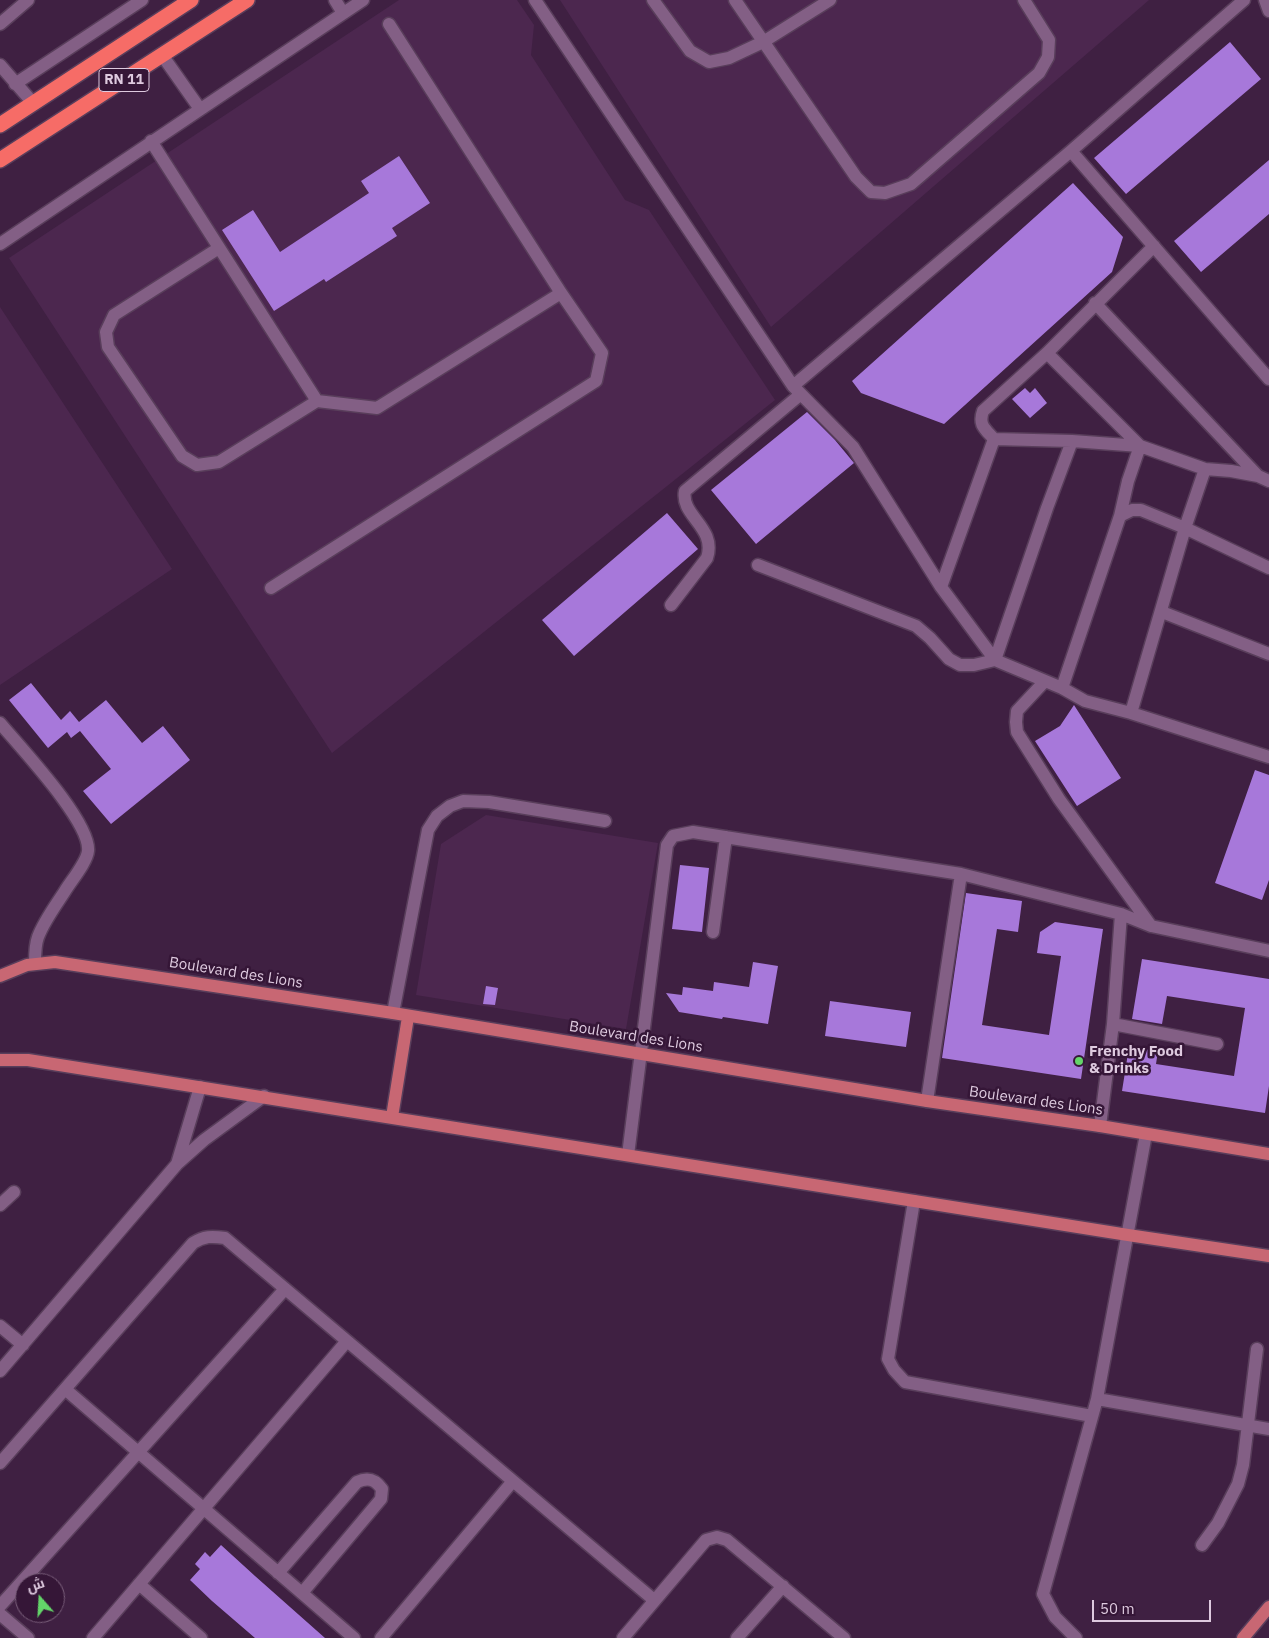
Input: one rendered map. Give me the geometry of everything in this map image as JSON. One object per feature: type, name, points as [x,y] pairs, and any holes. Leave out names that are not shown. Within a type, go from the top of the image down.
[{"type":"highway","name":"RN 11","points":[[0,124],[191,0]]},
{"type":"highway","name":"RN 11","points":[[0,160],[247,0]]},
{"type":"main road","name":"Boulevard des Lions","points":[[0,976],[12,969],[35,963],[55,962],[393,1013],[927,1102],[1100,1126],[1269,1154]]},
{"type":"main road","points":[[392,1117],[408,1017]]},
{"type":"main road","points":[[0,1060],[28,1060],[264,1096],[1269,1256]]},
{"type":"main road","points":[[1243,1638],[1269,1607]]},
{"type":"street","points":[[0,24],[28,0]]},
{"type":"street","points":[[15,84],[142,0]]},
{"type":"street","points":[[334,0],[343,13]]},
{"type":"street","points":[[0,244],[363,0]]},
{"type":"street","points":[[535,0],[797,390],[853,447],[941,588],[995,660],[1062,688],[1085,701],[1131,713],[1269,757]]},
{"type":"street","points":[[653,0],[690,51],[709,62],[729,58],[763,42],[830,0]]},
{"type":"street","points":[[734,0],[856,177],[871,192],[885,193],[911,184],[1039,73],[1048,57],[1049,40],[1024,0]]},
{"type":"street","points":[[671,605],[707,558],[710,549],[709,539],[687,505],[684,497],[686,491],[797,390],[1244,0]]},
{"type":"street","points":[[1265,0],[1269,11]]},
{"type":"street","points":[[271,588],[596,381],[602,353],[561,293],[389,24]]},
{"type":"street","points":[[162,55],[200,109]]},
{"type":"street","points":[[0,66],[33,103]]},
{"type":"street","points":[[151,141],[317,401]]},
{"type":"street","points":[[1071,150],[1269,379]]},
{"type":"street","points":[[1154,246],[1047,353],[984,411],[980,419],[982,426],[994,440],[1072,441],[1140,446],[1206,469],[1231,471],[1263,478]]},
{"type":"street","points":[[219,248],[114,315],[106,332],[108,348],[182,456],[197,465],[219,462],[317,401],[377,408],[561,293]]},
{"type":"street","points":[[1095,303],[1263,478]]},
{"type":"street","points":[[1047,353],[1140,446]]},
{"type":"street","points":[[941,588],[994,440]]},
{"type":"street","points":[[995,660],[1046,508],[1072,441]]},
{"type":"street","points":[[1062,688],[1120,516],[1128,481],[1140,446]]},
{"type":"street","points":[[1131,713],[1185,528],[1206,469]]},
{"type":"street","points":[[1120,516],[1132,510],[1141,510],[1185,528],[1269,568]]},
{"type":"street","points":[[758,565],[916,626],[949,659],[960,664],[974,665],[995,660]]},
{"type":"street","points":[[1162,612],[1269,654]]},
{"type":"street","points":[[1045,681],[1017,712],[1017,732],[1058,799],[1151,926]]},
{"type":"street","points":[[0,723],[77,820],[85,836],[88,851],[82,865],[38,936],[35,963]]},
{"type":"street","points":[[393,1013],[428,830],[437,816],[450,806],[463,801],[472,801],[489,802],[605,821]]},
{"type":"street","points":[[628,1155],[667,846],[673,836],[693,832],[961,874],[1121,914],[1151,926],[1269,950]]},
{"type":"street","points":[[713,932],[726,837]]},
{"type":"street","points":[[927,1102],[961,874]]},
{"type":"street","points":[[1100,1126],[1113,1024],[1121,914]]},
{"type":"street","points":[[1113,1024],[1217,1044]]},
{"type":"street","points":[[177,1164],[200,1087]]},
{"type":"street","points":[[0,1372],[177,1164],[204,1140],[264,1096]]},
{"type":"street","points":[[1076,1638],[1055,1617],[1043,1594],[1097,1399],[1146,1134]]},
{"type":"street","points":[[0,1206],[14,1192]]},
{"type":"street","points":[[914,1201],[888,1359],[894,1370],[905,1382],[1092,1416]]},
{"type":"street","points":[[0,1463],[193,1243],[202,1238],[212,1236],[225,1238],[654,1600]]},
{"type":"street","points":[[0,1606],[285,1289]]},
{"type":"street","points":[[0,1326],[23,1345]]},
{"type":"street","points":[[92,1638],[347,1341]]},
{"type":"street","points":[[1202,1545],[1218,1523],[1238,1484],[1243,1465],[1258,1349]]},
{"type":"street","points":[[65,1389],[354,1638]]},
{"type":"street","points":[[1097,1399],[1269,1429]]},
{"type":"street","points":[[278,1573],[357,1482],[364,1478],[378,1483],[382,1489],[381,1499],[302,1593]]},
{"type":"street","points":[[381,1638],[513,1481]]},
{"type":"street","points":[[623,1638],[706,1540],[717,1537],[728,1540],[844,1638]]},
{"type":"street","points":[[139,1584],[201,1638]]},
{"type":"street","points":[[736,1638],[783,1586]]},
{"type":"street","points":[[0,1614],[28,1638]]},
{"type":"shaded area","points":[[399,0],[517,0],[534,25],[531,55],[625,200],[649,210],[775,400],[332,753],[9,258]]},
{"type":"shaded area","points":[[560,0],[1149,0],[771,327]]},
{"type":"shaded area","points":[[0,307],[172,569],[0,685]]},
{"type":"shaded area","points":[[486,815],[658,843],[626,1029],[416,995],[441,844]]},
{"type":"building","points":[[1230,42],[1261,79],[1126,194],[1094,158]]},
{"type":"building","points":[[399,156],[430,203],[392,228],[397,236],[326,282],[324,279],[274,311],[222,230],[253,210],[280,252],[369,193],[361,181]]},
{"type":"building","points":[[1269,160],[1269,214],[1201,272],[1174,241]]},
{"type":"building","points":[[1073,183],[1123,237],[1112,272],[944,424],[861,393],[852,381]]},
{"type":"building","points":[[1025,388],[1030,393],[1035,388],[1047,403],[1030,418],[1012,399]]},
{"type":"building","points":[[807,412],[835,440],[854,463],[756,544],[711,490]]},
{"type":"building","points":[[667,513],[698,549],[574,656],[542,620]]},
{"type":"building","points":[[31,683],[61,720],[70,711],[79,722],[106,700],[142,743],[163,726],[190,760],[111,824],[83,791],[111,769],[80,731],[71,738],[67,732],[48,748],[9,700]]},
{"type":"building","points":[[1074,705],[1121,778],[1077,806],[1035,741],[1060,726]]},
{"type":"building","points":[[1255,770],[1269,775],[1269,880],[1262,900],[1215,883]]},
{"type":"building","points":[[680,865],[709,868],[702,932],[672,929]]},
{"type":"building","points":[[966,893],[1022,901],[1018,932],[997,929],[982,1025],[1049,1035],[1061,956],[1037,953],[1040,932],[1055,922],[1103,929],[1081,1079],[942,1058]]},
{"type":"building","points":[[1142,959],[1269,979],[1269,1086],[1265,1113],[1122,1091],[1129,1047],[1158,1051],[1156,1064],[1234,1076],[1245,1008],[1167,996],[1162,1024],[1132,1019]]},
{"type":"building","points":[[753,962],[778,966],[768,1024],[679,1012],[666,993],[682,995],[683,987],[713,991],[714,982],[749,987]]},
{"type":"building","points":[[486,986],[498,988],[495,1005],[483,1004]]},
{"type":"building","points":[[830,1001],[911,1012],[906,1047],[825,1036]]},
{"type":"building","points":[[221,1545],[325,1638],[255,1638],[212,1601],[190,1580],[200,1569],[195,1564],[205,1552],[210,1557]]},
{"type":"place","name":"Frenchy Food & Drinks","points":[[1079,1061]]}]
